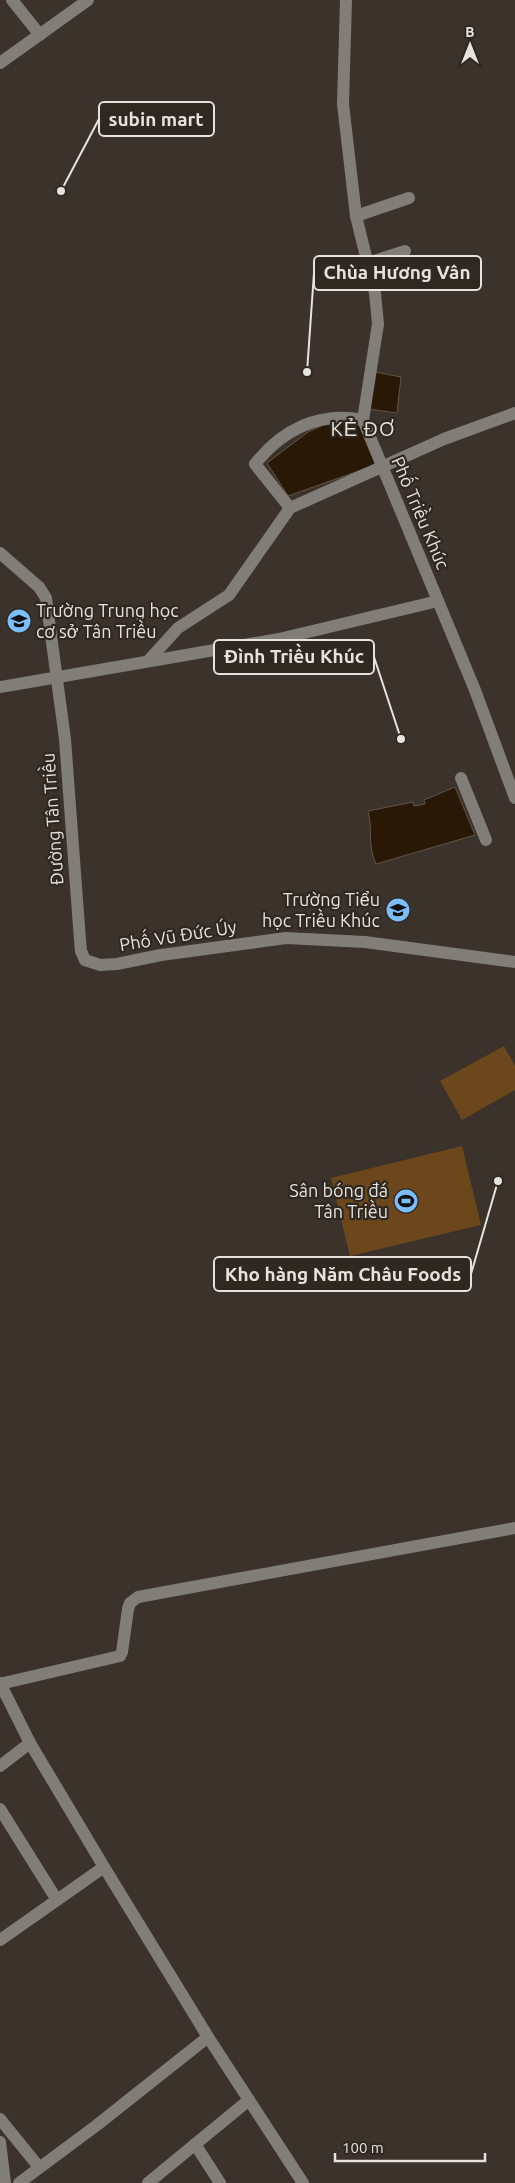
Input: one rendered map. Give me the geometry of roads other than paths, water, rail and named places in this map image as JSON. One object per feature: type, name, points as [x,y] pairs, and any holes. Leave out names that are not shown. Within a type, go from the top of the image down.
[{"type":"street","points":[[12,0],[40,35]]},
{"type":"street","points":[[0,63],[88,0]]},
{"type":"street","points":[[290,508],[255,464],[268,447],[285,435],[306,425],[335,416],[362,420],[378,324],[375,294],[356,216],[343,104],[346,0]]},
{"type":"street","points":[[356,216],[409,198]]},
{"type":"street","points":[[368,263],[405,251]]},
{"type":"street","points":[[148,660],[178,628],[229,595],[290,508],[444,439],[515,413]]},
{"type":"street","name":"Phố Triều Khúc","points":[[362,420],[475,690],[515,798]]},
{"type":"street","name":"Đường Tân Triều","points":[[0,553],[39,587],[46,598],[58,676],[80,940],[86,960]]},
{"type":"street","points":[[0,687],[148,660],[279,639],[438,601]]},
{"type":"street","points":[[461,778],[486,840]]},
{"type":"street","name":"Phố Vũ Đức Úy","points":[[86,960],[100,965],[117,964],[161,955],[286,938],[327,938],[388,944],[515,962]]},
{"type":"street","points":[[303,2183],[208,2037],[104,1868],[30,1744],[0,1683],[120,1656],[128,1609],[130,1603],[138,1597],[515,1528]]},
{"type":"street","points":[[0,1766],[30,1744]]},
{"type":"street","points":[[0,1809],[57,1900]]},
{"type":"street","points":[[0,1940],[104,1868]]},
{"type":"street","points":[[18,2183],[97,2125],[208,2037]]},
{"type":"street","points":[[148,2183],[249,2100]]},
{"type":"street","points":[[0,2119],[38,2167]]},
{"type":"street","points":[[0,2142],[5,2183]]},
{"type":"street","points":[[195,2144],[220,2183]]},
{"type":"place","name":"subin mart","points":[[61,191]]},
{"type":"place","name":"Chùa Hương Vân","points":[[307,372]]},
{"type":"place","name":"Trường Trung học cơ sở Tân Triều","points":[[19,621]]},
{"type":"place","name":"Đình Triều Khúc","points":[[401,739]]},
{"type":"place","name":"Trường Tiểu học Triều Khúc","points":[[398,910]]},
{"type":"place","name":"Kho hàng Năm Châu Foods","points":[[498,1181]]},
{"type":"place","name":"Sân bóng đá Tân Triều","points":[[406,1201]]},
{"type":"district","name":"KẺ ĐƠ","points":[[363,429]]}]
